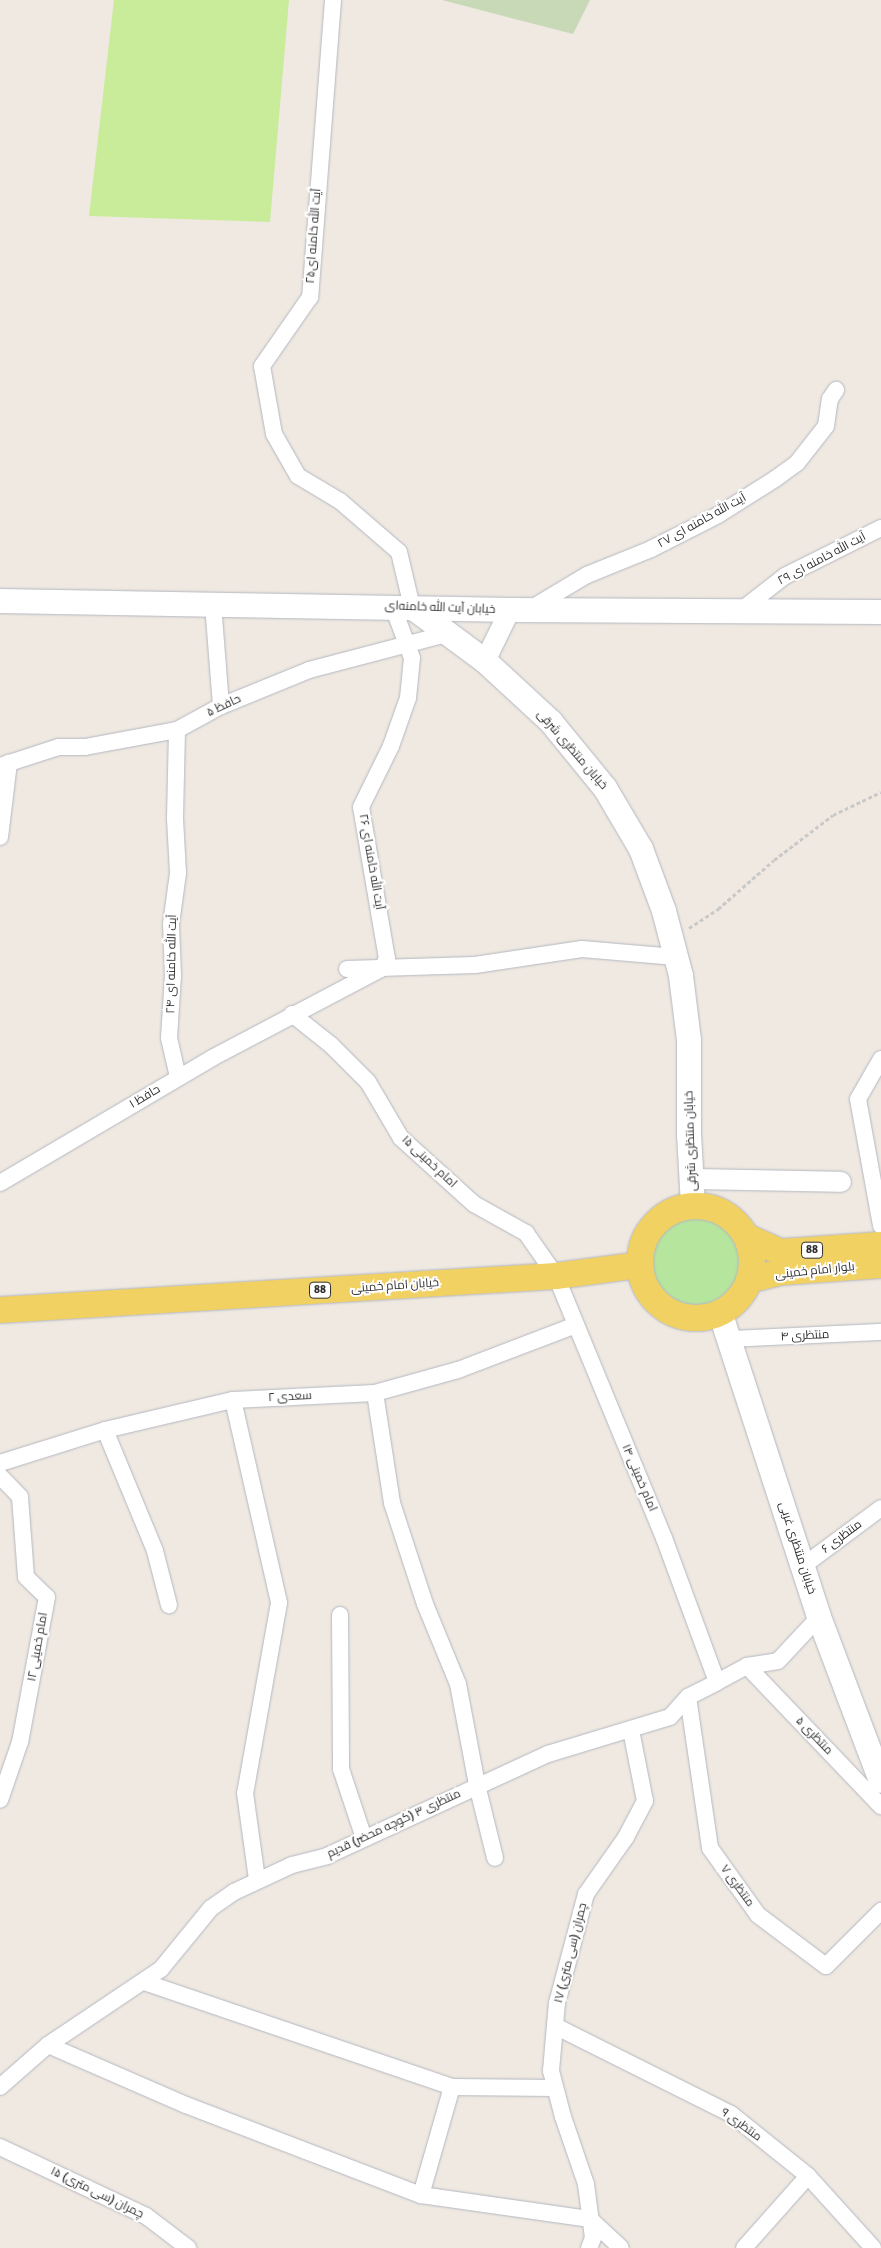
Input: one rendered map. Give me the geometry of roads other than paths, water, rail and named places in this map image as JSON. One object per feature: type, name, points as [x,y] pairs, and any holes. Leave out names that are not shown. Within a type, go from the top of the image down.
[{"type":"main road","name":"خیابان آیت الله خامنه‌ای","points":[[0,601],[519,610],[881,612]]},
{"type":"main road","name":"خیابان منتظری شرقی","points":[[402,607],[485,661],[551,722],[605,788],[640,849],[674,948],[689,1040],[693,1206]]},
{"type":"main road","name":"88","points":[[693,1206],[725,1214],[747,1237]]},
{"type":"main road","points":[[693,1206],[676,1210],[655,1225],[642,1248],[640,1265],[644,1283],[653,1298],[667,1310],[694,1317],[720,1312],[742,1294],[749,1280],[752,1259],[747,1237]]},
{"type":"main road","name":"بلوار امام خمینی","points":[[747,1237],[781,1252],[881,1245]]},
{"type":"main road","name":"خیابان امام خمینی","points":[[0,1310],[556,1276],[640,1265]]},
{"type":"main road","name":"بلوار امام خمینی","points":[[749,1280],[782,1272],[881,1265]]},
{"type":"main road","name":"خیابان منتظری غربی","points":[[720,1312],[819,1617],[880,1778]]},
{"type":"street","name":"آیت الله خامنه ای۲۵","points":[[333,0],[310,297],[290,322],[262,366],[274,434],[298,476],[340,502],[400,552],[402,607]]},
{"type":"street","name":"آیت الله خامنه ای ۲۷","points":[[519,610],[587,575],[651,549],[718,515],[776,479],[797,463],[826,426],[830,399],[836,390]]},
{"type":"street","name":"آیت الله خامنه ای ۲۹","points":[[740,611],[785,576],[881,528]]},
{"type":"street","points":[[213,604],[221,706]]},
{"type":"street","name":"آیت الله خامنه ای ۲۶","points":[[381,969],[387,958],[361,807],[391,746],[408,698],[412,658],[402,607]]},
{"type":"street","points":[[485,661],[519,610]]},
{"type":"street","name":"حافظ ۵","points":[[5,764],[59,747],[85,747],[177,730],[221,706],[309,670],[446,634]]},
{"type":"street","name":"آیت الله خامنه ای ۲۴","points":[[177,730],[175,819],[178,873],[171,924],[173,974],[169,1038],[178,1077]]},
{"type":"street","points":[[0,837],[5,764]]},
{"type":"street","points":[[348,969],[475,965],[582,949],[674,948]]},
{"type":"street","points":[[292,1014],[381,969]]},
{"type":"street","name":"حافظ ۱","points":[[0,1183],[178,1077],[292,1014]]},
{"type":"street","name":"امام خمینی ۱۵","points":[[292,1014],[332,1045],[368,1082],[401,1138],[474,1204],[526,1233],[556,1276]]},
{"type":"street","points":[[881,1059],[858,1099],[881,1226]]},
{"type":"street","points":[[692,1179],[841,1182]]},
{"type":"street","name":"امام خمینی ۱۴","points":[[556,1276],[667,1546],[717,1682]]},
{"type":"street","name":"سعدی ۲","points":[[0,1463],[105,1430],[233,1400],[375,1393],[458,1370],[576,1325]]},
{"type":"street","name":"منتظری ۴","points":[[730,1339],[881,1332]]},
{"type":"street","points":[[375,1393],[392,1503],[425,1604],[458,1684],[477,1785],[495,1858]]},
{"type":"street","points":[[233,1400],[279,1603],[245,1793],[257,1880]]},
{"type":"street","points":[[105,1430],[155,1551],[169,1605]]},
{"type":"street","name":"امام خمینی ۱۲","points":[[0,1476],[20,1497],[26,1577],[47,1597],[20,1742],[6,1762],[0,1800]]},
{"type":"street","name":"منتظری ۶","points":[[803,1566],[881,1508]]},
{"type":"street","points":[[340,1615],[341,1769],[364,1838]]},
{"type":"street","name":"منتظری ۳ (کوچه محضر) قدیم","points":[[0,2088],[48,2046],[161,1969],[211,1908],[257,1880],[292,1865],[327,1856],[477,1785],[548,1754],[670,1717],[688,1697],[747,1666],[778,1661],[819,1617]]},
{"type":"street","name":"منتظری ۵","points":[[747,1666],[881,1806]]},
{"type":"street","name":"منتظری ۷","points":[[688,1697],[710,1848],[758,1915],[826,1966],[881,1911]]},
{"type":"street","name":"چمران (سی متری) ۱۷","points":[[589,2248],[593,2238],[586,2184],[551,2071],[557,2003],[586,1894],[626,1837],[645,1801],[631,1730]]},
{"type":"street","points":[[144,1982],[452,2087],[555,2088]]},
{"type":"street","name":"منتظری ۹","points":[[555,2026],[731,2114],[808,2176],[873,2248]]},
{"type":"street","points":[[48,2046],[186,2104],[421,2195],[590,2220],[621,2248]]},
{"type":"street","points":[[421,2195],[452,2087]]},
{"type":"street","name":"چمران (سی متری) ۱۵","points":[[0,2147],[146,2216],[188,2248]]},
{"type":"street","points":[[744,2248],[808,2176]]}]
